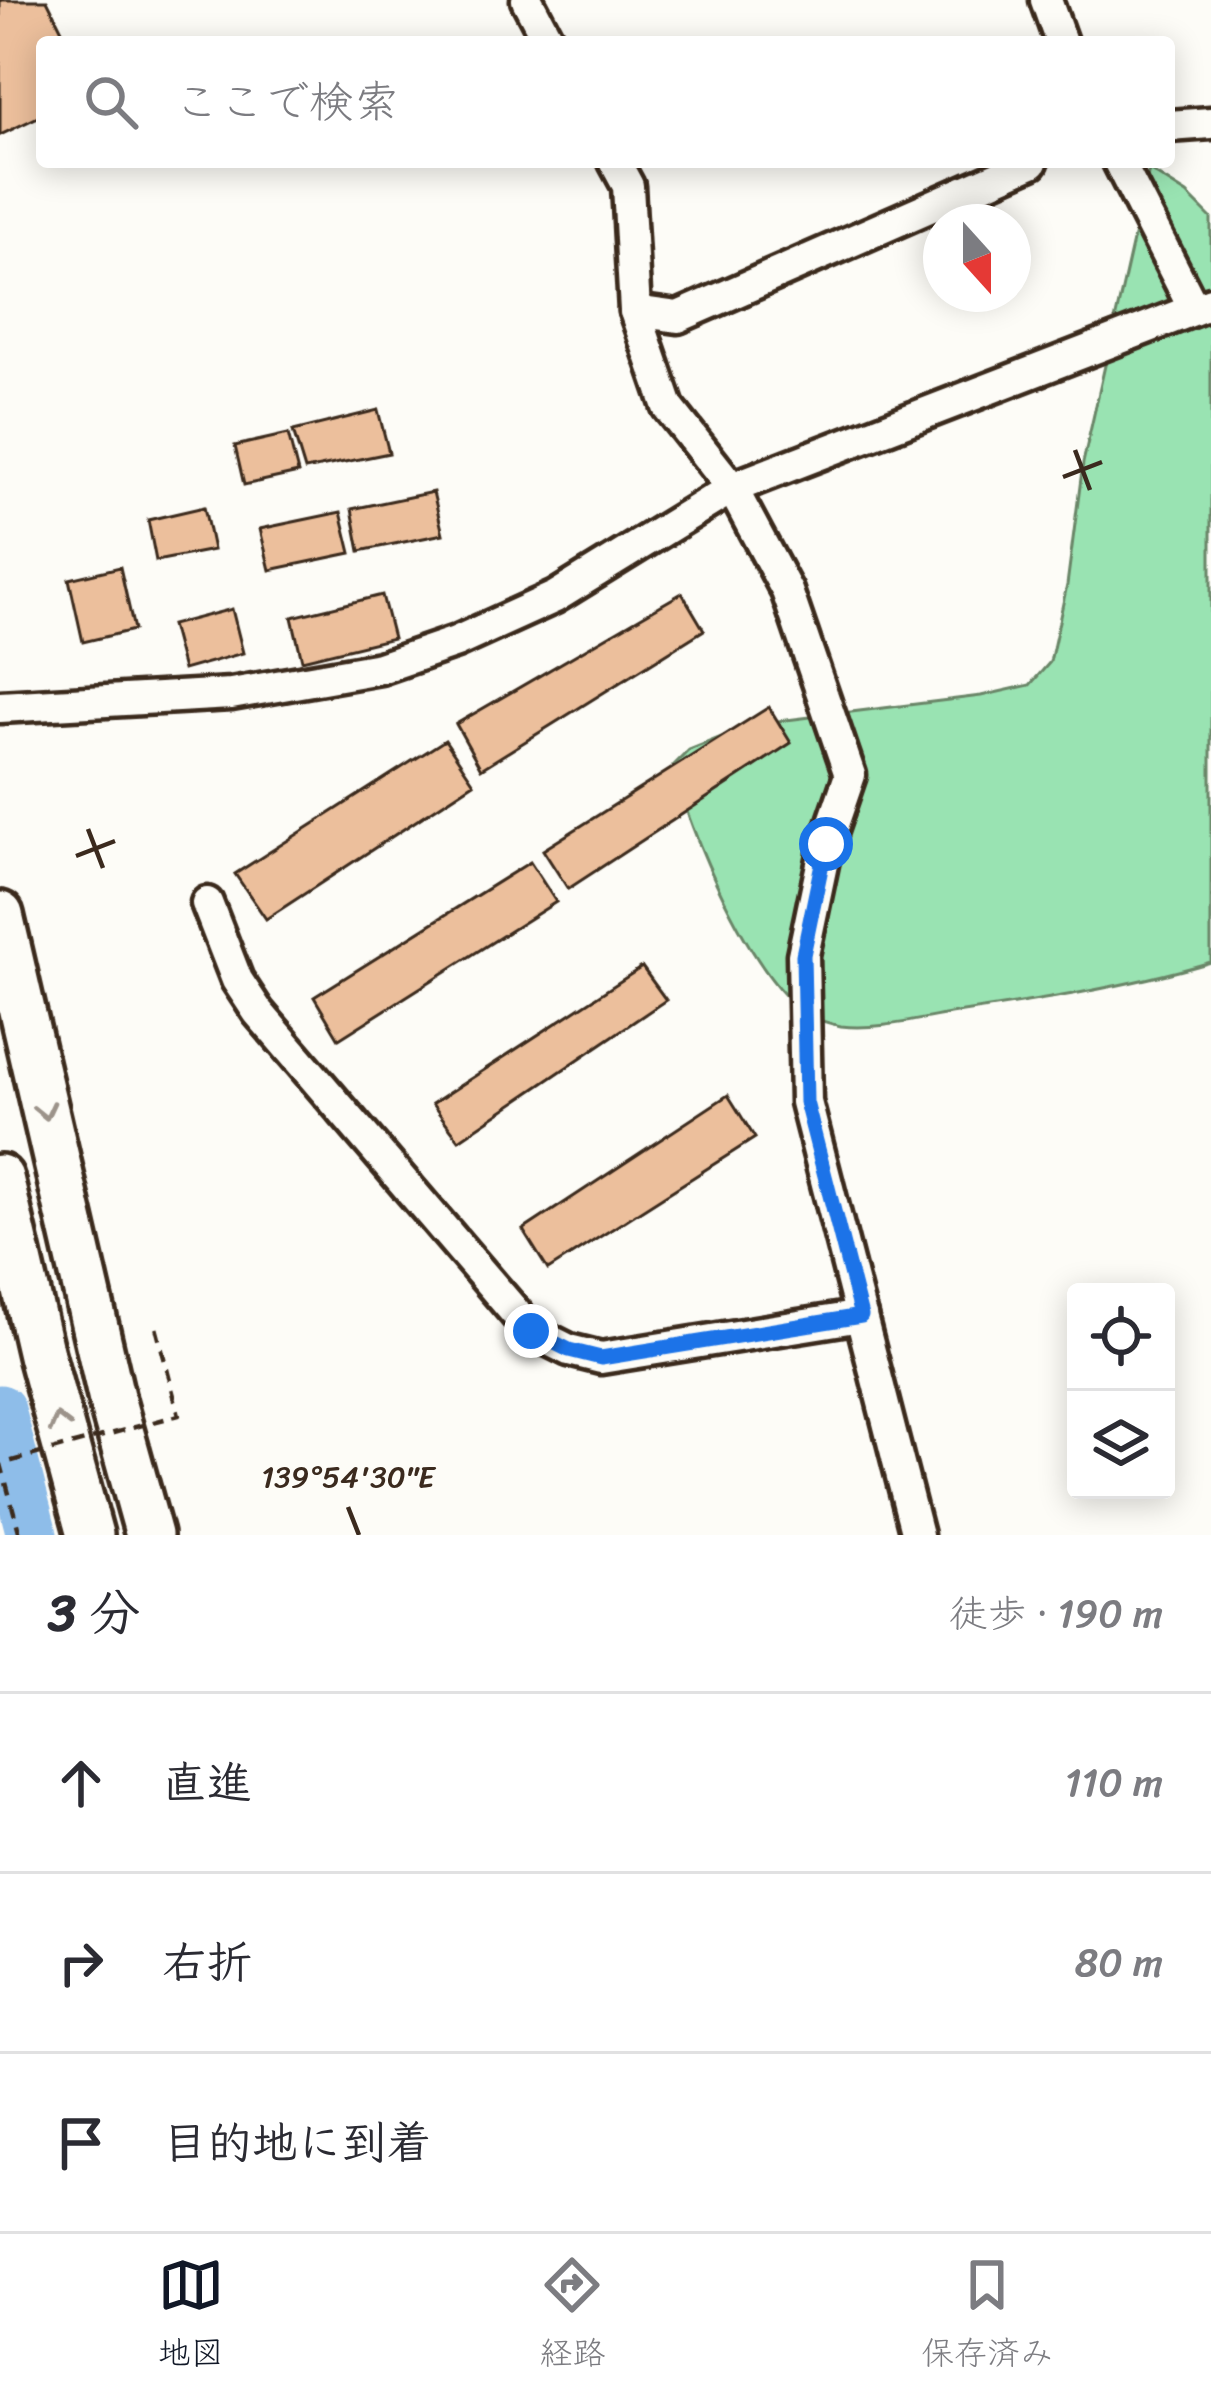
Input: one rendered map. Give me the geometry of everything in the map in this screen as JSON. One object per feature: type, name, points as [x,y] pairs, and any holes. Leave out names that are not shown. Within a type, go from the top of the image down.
[{"type":"highway","points":[[0,915],[113,1405],[149,1535]]},
{"type":"highway","points":[[0,1178],[89,1535]]},
{"type":"street","points":[[527,0],[546,36]]},
{"type":"street","points":[[1046,0],[1059,36]]},
{"type":"street","points":[[1175,126],[1211,123]]},
{"type":"street","points":[[618,168],[628,186],[635,311],[668,407],[732,488],[787,591],[850,775],[826,844],[803,955],[806,1102],[917,1535]]},
{"type":"street","points":[[635,311],[678,317],[1018,168]]},
{"type":"street","points":[[0,707],[231,694],[380,668],[456,642],[555,597],[732,488],[1203,306],[1122,168]]},
{"type":"street","points":[[207,903],[237,980],[258,1012],[531,1331],[569,1350],[601,1358],[861,1316]]},
{"type":"path","points":[[20,1535],[2,1464],[179,1415],[156,1327]]},
{"type":"green space","points":[[1149,170],[1187,194],[1211,218],[1211,962],[1081,993],[896,1024],[841,1026],[813,1018],[785,995],[764,968],[724,900],[673,766],[689,750],[754,724],[981,696],[1030,685],[1050,662],[1067,585],[1083,463]]},
{"type":"building","points":[[0,0],[47,0],[65,36],[36,36],[36,118],[0,135]]},
{"type":"building","points":[[378,410],[389,453],[305,470],[293,431]]},
{"type":"building","points":[[288,434],[298,473],[244,485],[235,446]]},
{"type":"building","points":[[433,492],[443,534],[360,551],[352,509]]},
{"type":"building","points":[[204,507],[213,550],[156,561],[148,520]]},
{"type":"building","points":[[341,512],[351,553],[270,570],[260,529]]},
{"type":"building","points":[[120,567],[134,630],[83,642],[69,579]]},
{"type":"building","points":[[682,593],[704,630],[481,769],[456,724]]},
{"type":"building","points":[[382,595],[393,638],[302,660],[292,617]]},
{"type":"building","points":[[232,609],[243,653],[183,670],[171,625]]},
{"type":"building","points":[[769,707],[791,743],[568,889],[543,850]]},
{"type":"building","points":[[445,740],[474,783],[266,919],[235,874]]},
{"type":"building","points":[[530,862],[556,902],[339,1039],[314,997]]},
{"type":"building","points":[[642,967],[666,1000],[459,1140],[432,1104]]},
{"type":"building","points":[[728,1095],[755,1138],[548,1270],[523,1230]]},
{"type":"waterway","points":[[0,1410],[32,1535]]},
{"type":"route","points":[[531,1331],[569,1350],[601,1358],[861,1316],[806,1102],[803,955],[826,844]]}]
